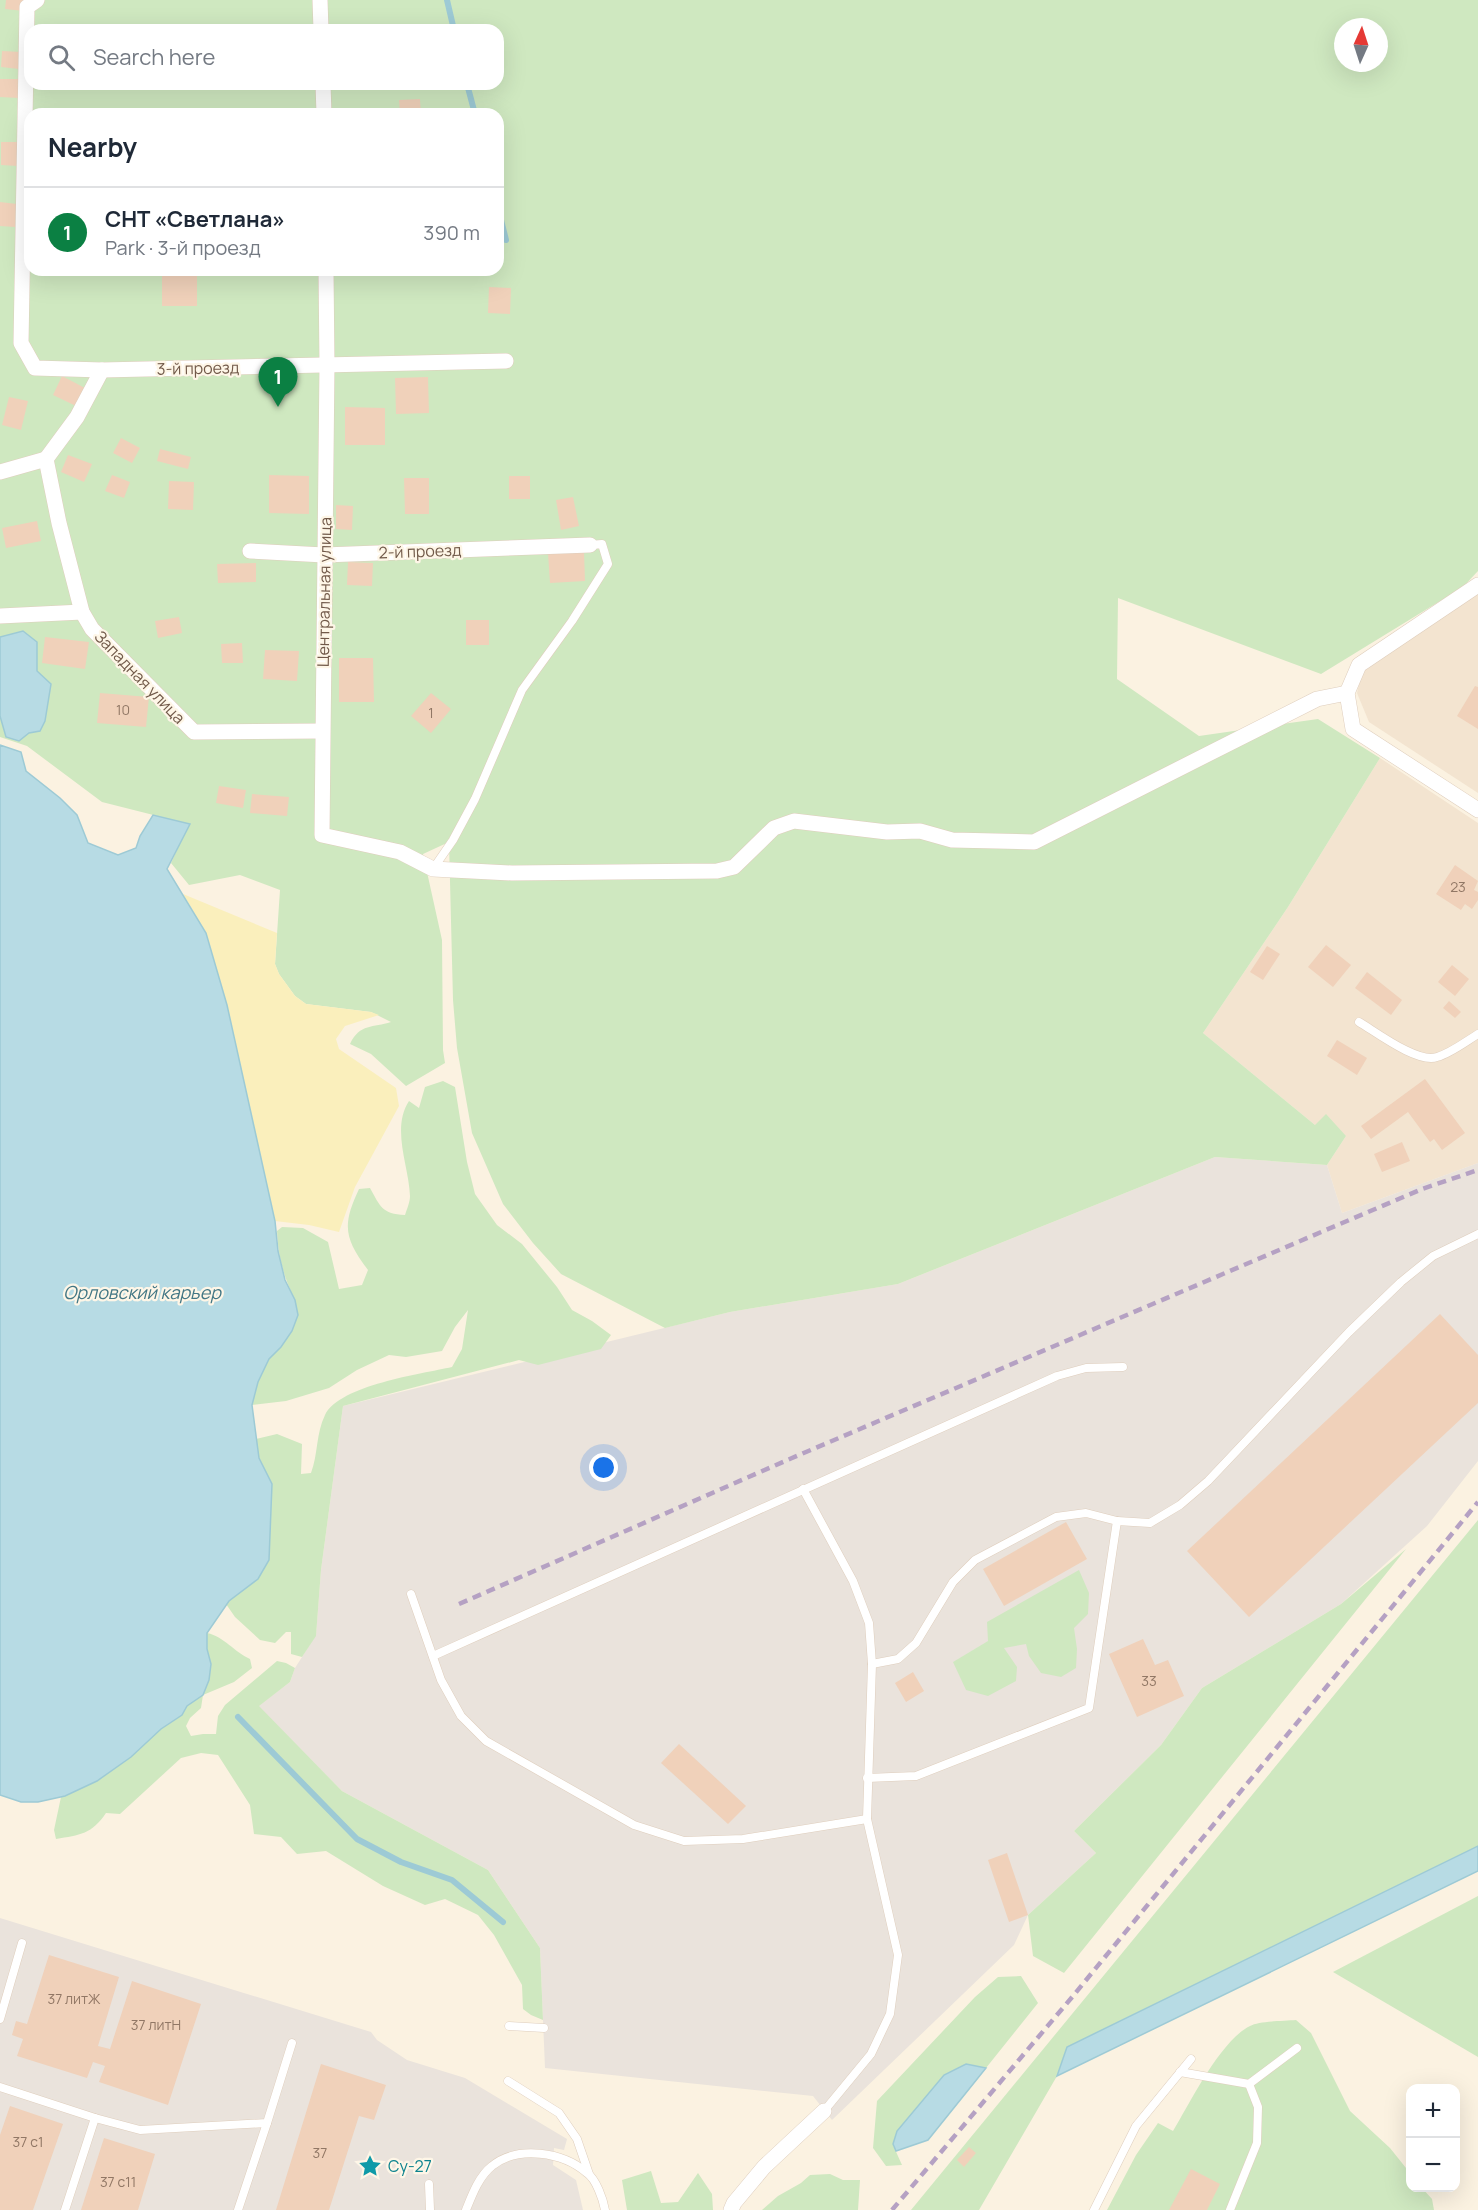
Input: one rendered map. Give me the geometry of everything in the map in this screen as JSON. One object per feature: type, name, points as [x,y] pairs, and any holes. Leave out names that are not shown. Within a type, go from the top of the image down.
[{"type":"street","points":[[320,0],[321,24]]},
{"type":"street","points":[[31,24],[32,3]]},
{"type":"street","points":[[29,90],[29,108]]},
{"type":"street","points":[[323,90],[324,108]]},
{"type":"street","name":"3-й проезд","points":[[24,258],[21,344],[35,368],[102,370],[506,361]]},
{"type":"street","name":"Центральная улица","points":[[326,276],[322,835],[399,852],[433,870]]},
{"type":"street","points":[[0,472],[46,459],[77,417],[102,370]]},
{"type":"street","name":"Западная улица","points":[[46,459],[59,523],[82,612],[93,629],[194,732],[322,731]]},
{"type":"street","name":"2-й проезд","points":[[250,551],[324,555],[590,545]]},
{"type":"street","points":[[1478,585],[1359,665],[1347,693],[1353,729],[1478,810]]},
{"type":"street","points":[[0,616],[82,612]]},
{"type":"street","points":[[433,870],[512,873],[717,871],[734,867],[774,828],[794,820],[887,832],[920,831],[952,840],[1034,842],[1317,699],[1347,693]]},
{"type":"street","points":[[730,2210],[765,2167],[824,2111]]},
{"type":"lane","points":[[433,870],[453,840],[475,799],[522,690],[572,621],[608,564],[602,544],[590,545]]},
{"type":"lane","points":[[1359,1022],[1415,1055],[1426,1059],[1437,1058],[1478,1034]]},
{"type":"lane","points":[[872,1664],[898,1659],[916,1643],[953,1582],[975,1560],[1056,1517],[1086,1513],[1117,1521],[1150,1522],[1180,1505],[1208,1481],[1349,1332],[1401,1282],[1433,1256],[1478,1234]]},
{"type":"lane","points":[[433,1656],[1057,1376],[1086,1368],[1123,1367]]},
{"type":"lane","points":[[803,1489],[853,1581],[869,1623],[872,1664],[867,1819],[898,1955],[890,2014],[871,2054],[824,2111]]},
{"type":"lane","points":[[867,1778],[916,1776],[1089,1708],[1117,1521]]},
{"type":"lane","points":[[411,1594],[441,1680],[461,1716],[486,1741],[634,1825],[684,1841],[743,1839],[867,1819]]},
{"type":"lane","points":[[0,2019],[22,1943]]},
{"type":"lane","points":[[509,2026],[544,2028]]},
{"type":"lane","points":[[238,2210],[292,2043]]},
{"type":"lane","points":[[1180,2072],[1249,2084],[1297,2048]]},
{"type":"lane","points":[[1094,2210],[1136,2126],[1191,2059]]},
{"type":"lane","points":[[508,2081],[559,2113],[577,2139],[605,2210]]},
{"type":"lane","points":[[1230,2210],[1257,2143],[1258,2107],[1249,2084]]},
{"type":"lane","points":[[0,2087],[140,2130],[267,2123]]},
{"type":"lane","points":[[65,2210],[95,2118]]},
{"type":"lane","points":[[466,2210],[481,2179],[492,2166],[509,2157],[531,2153],[552,2156],[590,2174]]},
{"type":"lane","points":[[429,2184],[430,2210]]},
{"type":"shaded area","points":[[1478,594],[1478,793],[1369,722],[1357,693],[1363,667]]},
{"type":"shaded area","points":[[1380,758],[1478,823],[1478,1163],[1342,1213],[1327,1165],[1346,1136],[1315,1125],[1203,1033],[1288,907]]},
{"type":"shaded area","points":[[1215,1157],[1327,1165],[1342,1213],[1478,1163],[1478,1461],[1427,1526],[1341,1604],[1202,1688],[1161,1745],[1074,1831],[1096,1853],[1028,1915],[1014,1945],[832,2120],[813,2096],[545,2068],[540,1948],[488,1870],[342,1791],[258,1706],[290,1682],[295,1668],[316,1635],[321,1570],[343,1406],[730,1312],[898,1284]]},
{"type":"shaded area","points":[[0,1918],[371,2032],[377,2040],[407,2060],[465,2078],[567,2139],[564,2150],[554,2148],[553,2165],[576,2180],[583,2210],[0,2210]]},
{"type":"green space","points":[[0,0],[1478,0],[1478,571],[1463,587],[1321,674],[1118,598],[1117,679],[1199,736],[1318,719],[1380,758],[1288,907],[1203,1033],[1315,1125],[1326,1114],[1346,1136],[1327,1165],[1215,1157],[898,1284],[730,1312],[665,1328],[561,1274],[503,1204],[472,1133],[457,1048],[453,1000],[449,842],[423,854],[442,940],[445,1063],[406,1086],[371,1054],[350,1044],[363,1029],[391,1022],[371,1012],[306,1004],[295,996],[279,974],[275,964],[280,890],[240,875],[189,885],[171,863],[189,824],[102,802],[27,746],[0,737]]},
{"type":"green space","points":[[443,1081],[455,1087],[467,1162],[475,1194],[497,1225],[522,1244],[557,1287],[572,1310],[611,1335],[601,1349],[538,1365],[519,1360],[343,1406],[321,1570],[316,1636],[302,1657],[291,1654],[291,1632],[286,1632],[275,1643],[260,1640],[235,1617],[226,1604],[272,1484],[259,1458],[256,1439],[277,1434],[302,1444],[301,1474],[311,1473],[322,1422],[333,1405],[364,1388],[382,1382],[452,1367],[462,1349],[468,1310],[455,1327],[442,1351],[406,1357],[389,1355],[357,1370],[329,1388],[286,1401],[252,1405],[258,1382],[269,1359],[281,1347],[295,1300],[282,1267],[277,1231],[282,1227],[303,1228],[328,1242],[339,1289],[362,1285],[368,1270],[354,1249],[348,1231],[350,1212],[359,1189],[370,1188],[376,1200],[386,1211],[405,1215],[410,1196],[401,1135],[404,1112],[409,1101],[419,1108],[425,1087]]},
{"type":"green space","points":[[1478,1520],[1478,1846],[1067,2047],[1057,2076],[979,2210],[911,2210]]},
{"type":"green space","points":[[1406,1549],[1064,1973],[1033,1956],[1028,1915],[1096,1853],[1074,1831],[1161,1745],[1202,1688],[1341,1604]]},
{"type":"green space","points":[[1079,1570],[1089,1593],[1088,1614],[1074,1628],[1077,1649],[1076,1668],[1061,1677],[1041,1673],[1029,1656],[1026,1644],[1004,1648],[1017,1667],[1016,1681],[988,1696],[966,1690],[953,1662],[988,1641],[987,1622]]},
{"type":"green space","points":[[207,1633],[219,1638],[250,1659],[252,1668],[234,1682],[203,1695],[201,1708],[190,1718],[186,1726],[191,1736],[216,1734],[218,1716],[225,1705],[277,1661],[295,1668],[290,1682],[259,1706],[342,1791],[488,1870],[540,1948],[543,2020],[523,2009],[522,1985],[494,1935],[478,1915],[445,1899],[425,1905],[383,1886],[326,1851],[297,1854],[281,1837],[254,1834],[250,1805],[218,1755],[201,1753],[181,1758],[120,1814],[106,1813],[96,1825],[85,1832],[56,1839],[54,1830],[61,1797],[97,1781],[131,1757],[161,1729],[182,1715],[187,1706],[194,1701],[211,1665],[207,1649]]},
{"type":"green space","points":[[1478,1896],[1478,2057],[1333,1972]]},
{"type":"green space","points":[[1021,1976],[1038,2003],[986,2068],[966,2064],[893,2145],[902,2165],[886,2166],[873,2148],[877,2101],[975,1997],[998,1977]]},
{"type":"green space","points":[[1296,2020],[1311,2033],[1350,2111],[1390,2148],[1406,2168],[1406,2192],[1426,2192],[1432,2199],[1434,2210],[1107,2210],[1136,2155],[1158,2123],[1173,2131],[1217,2058],[1239,2034],[1254,2024]]},
{"type":"green space","points":[[651,2171],[661,2203],[678,2202],[698,2173],[712,2194],[713,2210],[627,2210],[622,2180]]},
{"type":"green space","points":[[830,2174],[843,2180],[860,2180],[858,2210],[762,2210],[778,2196],[810,2175]]},
{"type":"sand","points":[[183,894],[277,933],[275,964],[279,974],[295,996],[306,1004],[379,1015],[345,1026],[336,1039],[339,1049],[396,1088],[399,1106],[355,1187],[339,1232],[309,1225],[275,1221],[227,1005],[206,933]]},
{"type":"water","points":[[23,631],[37,642],[37,671],[51,684],[45,721],[40,731],[29,733],[19,741],[6,737],[0,716],[0,637]]},
{"type":"water","name":"Орловский карьер","points":[[0,745],[21,752],[26,771],[77,815],[88,843],[118,855],[136,848],[140,836],[153,815],[190,824],[167,869],[206,933],[227,1005],[275,1221],[278,1251],[285,1280],[295,1300],[298,1315],[292,1331],[269,1359],[258,1382],[252,1405],[259,1458],[272,1484],[269,1560],[258,1579],[229,1601],[207,1633],[207,1649],[211,1664],[209,1680],[203,1695],[187,1706],[182,1715],[161,1729],[131,1757],[97,1781],[65,1796],[38,1802],[21,1802],[0,1795]]},
{"type":"water","points":[[1478,1846],[1478,1871],[1057,2076],[1067,2047]]},
{"type":"water","points":[[966,2064],[986,2068],[928,2140],[896,2151],[893,2144],[897,2131],[944,2075]]},
{"type":"building","points":[[6,0],[25,0],[24,11],[5,9]]},
{"type":"building","points":[[2,51],[21,52],[19,69],[1,67]]},
{"type":"building","points":[[0,79],[19,79],[19,98],[0,97]]},
{"type":"building","points":[[420,99],[421,108],[400,108],[399,100]]},
{"type":"building","points":[[1,142],[18,142],[18,166],[1,165]]},
{"type":"building","points":[[0,202],[17,204],[15,227],[0,226]]},
{"type":"building","points":[[162,276],[197,276],[197,306],[162,306]]},
{"type":"building","points":[[489,287],[511,288],[510,314],[488,313]]},
{"type":"building","points":[[62,376],[85,388],[76,406],[53,395]]},
{"type":"building","points":[[428,377],[429,413],[396,414],[395,378]]},
{"type":"building","points":[[9,397],[28,401],[21,430],[2,425]]},
{"type":"building","points":[[345,407],[385,408],[385,445],[345,445]]},
{"type":"building","points":[[121,438],[140,448],[132,463],[113,453]]},
{"type":"building","points":[[160,449],[191,457],[188,469],[157,461]]},
{"type":"building","points":[[68,455],[92,464],[84,482],[61,472]]},
{"type":"building","points":[[112,475],[130,482],[124,498],[105,491]]},
{"type":"building","points":[[269,475],[309,476],[309,514],[269,513]]},
{"type":"building","points":[[509,476],[530,476],[530,499],[509,499]]},
{"type":"building","points":[[404,478],[429,478],[429,514],[405,514]]},
{"type":"building","points":[[169,481],[194,482],[193,510],[168,509]]},
{"type":"building","points":[[573,497],[579,526],[561,530],[556,500]]},
{"type":"building","points":[[336,505],[353,506],[352,530],[336,529]]},
{"type":"building","points":[[37,521],[41,541],[6,548],[2,528]]},
{"type":"building","points":[[584,551],[585,581],[550,583],[548,553]]},
{"type":"building","points":[[348,562],[373,563],[372,586],[347,585]]},
{"type":"building","points":[[256,563],[256,582],[218,583],[217,564]]},
{"type":"building","points":[[179,617],[182,633],[158,638],[155,621]]},
{"type":"building","points":[[466,620],[489,620],[489,645],[466,645]]},
{"type":"building","points":[[45,637],[89,642],[85,669],[42,663]]},
{"type":"building","points":[[242,643],[243,663],[222,663],[221,644]]},
{"type":"building","points":[[265,650],[299,651],[297,681],[263,679]]},
{"type":"building","points":[[339,658],[373,658],[374,702],[339,702]]},
{"type":"building","points":[[1475,686],[1478,687],[1478,729],[1457,716]]},
{"type":"building","points":[[100,693],[149,697],[146,727],[97,723]]},
{"type":"building","points":[[431,693],[451,709],[431,733],[411,716]]},
{"type":"building","points":[[219,786],[246,790],[243,808],[216,803]]},
{"type":"building","points":[[252,794],[289,797],[287,816],[250,813]]},
{"type":"building","points":[[1455,865],[1478,881],[1474,890],[1478,892],[1478,900],[1472,909],[1465,904],[1461,910],[1436,894]]},
{"type":"building","points":[[1326,945],[1351,965],[1333,987],[1308,967]]},
{"type":"building","points":[[1267,946],[1280,954],[1263,980],[1250,972]]},
{"type":"building","points":[[1452,965],[1469,979],[1455,996],[1438,982]]},
{"type":"building","points":[[1367,972],[1402,1000],[1391,1015],[1355,988]]},
{"type":"building","points":[[1449,1001],[1461,1012],[1455,1018],[1443,1008]]},
{"type":"building","points":[[1337,1040],[1367,1058],[1357,1075],[1327,1056]]},
{"type":"building","points":[[1425,1079],[1465,1133],[1442,1150],[1434,1139],[1430,1142],[1408,1112],[1371,1139],[1361,1126]]},
{"type":"building","points":[[1402,1142],[1410,1161],[1382,1172],[1374,1154]]},
{"type":"building","points":[[1440,1314],[1478,1355],[1478,1403],[1249,1617],[1187,1551]]},
{"type":"building","points":[[1066,1522],[1087,1559],[1004,1606],[983,1569]]},
{"type":"building","points":[[1143,1639],[1155,1665],[1168,1660],[1184,1696],[1137,1717],[1109,1654]]},
{"type":"building","points":[[913,1672],[924,1691],[906,1702],[895,1683]]},
{"type":"building","points":[[679,1744],[746,1806],[728,1824],[661,1763]]},
{"type":"building","points":[[1007,1853],[1028,1915],[1009,1922],[988,1860]]},
{"type":"building","points":[[49,1955],[119,1977],[98,2046],[110,2049],[132,1981],[201,2004],[168,2105],[99,2082],[105,2066],[93,2062],[87,2078],[17,2056],[23,2039],[12,2035],[16,2021],[27,2024]]},
{"type":"building","points":[[321,2064],[386,2085],[374,2120],[359,2116],[329,2210],[276,2210]]},
{"type":"building","points":[[10,2106],[63,2124],[33,2210],[0,2210],[0,2135]]},
{"type":"building","points":[[104,2138],[155,2154],[138,2210],[81,2210]]},
{"type":"building","points":[[969,2147],[976,2153],[964,2167],[957,2160]]},
{"type":"building","points":[[1191,2169],[1220,2184],[1207,2210],[1169,2210]]},
{"type":"waterway","points":[[447,0],[453,24]]},
{"type":"waterway","points":[[469,90],[473,108]]},
{"type":"waterway","points":[[504,232],[506,240]]},
{"type":"waterway","points":[[238,1717],[357,1839],[401,1862],[452,1880],[503,1922]]},
{"type":"railway","points":[[459,1604],[792,1458],[1422,1189],[1478,1170]]},
{"type":"railway","points":[[892,2210],[1073,1996],[1478,1502]]},
{"type":"place","name":"СНТ «Светлана»","points":[[278,407]]},
{"type":"place","name":"Су-27","points":[[370,2166]]}]
